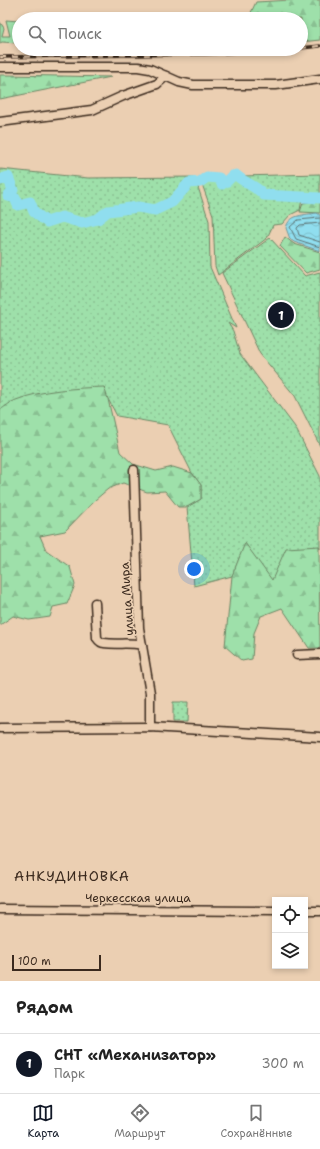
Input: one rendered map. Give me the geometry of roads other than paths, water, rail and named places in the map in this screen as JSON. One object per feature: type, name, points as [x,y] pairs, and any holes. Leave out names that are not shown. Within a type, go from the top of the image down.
[{"type":"street","points":[[0,67],[124,66],[150,70],[179,82],[193,85],[276,85],[320,79]]},
{"type":"street","points":[[0,122],[92,110],[123,96],[157,84],[166,76]]},
{"type":"street","name":"улица Мира","points":[[134,470],[139,628],[150,693],[150,727]]},
{"type":"street","points":[[95,603],[96,638],[98,641],[103,643],[123,642],[142,645]]},
{"type":"street","points":[[297,655],[320,654]]},
{"type":"street","points":[[0,728],[150,727],[320,737]]},
{"type":"street","name":"Черкесская улица","points":[[0,909],[272,910]]},
{"type":"street","points":[[308,911],[320,911]]},
{"type":"water","points":[[317,213],[320,215],[320,251],[294,242],[290,239],[286,228],[290,220],[298,216]]},
{"type":"waterway","points":[[0,180],[8,177],[13,190],[8,196],[15,198],[18,205],[30,202],[34,212],[47,222],[62,217],[82,223],[98,219],[108,211],[138,207],[155,210],[172,202],[189,183],[200,182],[207,177],[219,178],[222,184],[232,176],[236,175],[243,181],[258,189],[264,195],[320,198]]},
{"type":"railway","points":[[308,47],[320,46]]},
{"type":"railway","points":[[0,57],[68,56]]},
{"type":"place","name":"СНТ «Механизатор»","points":[[281,315]]},
{"type":"district","name":"АНКУДИНОВКА","points":[[72,876]]}]
